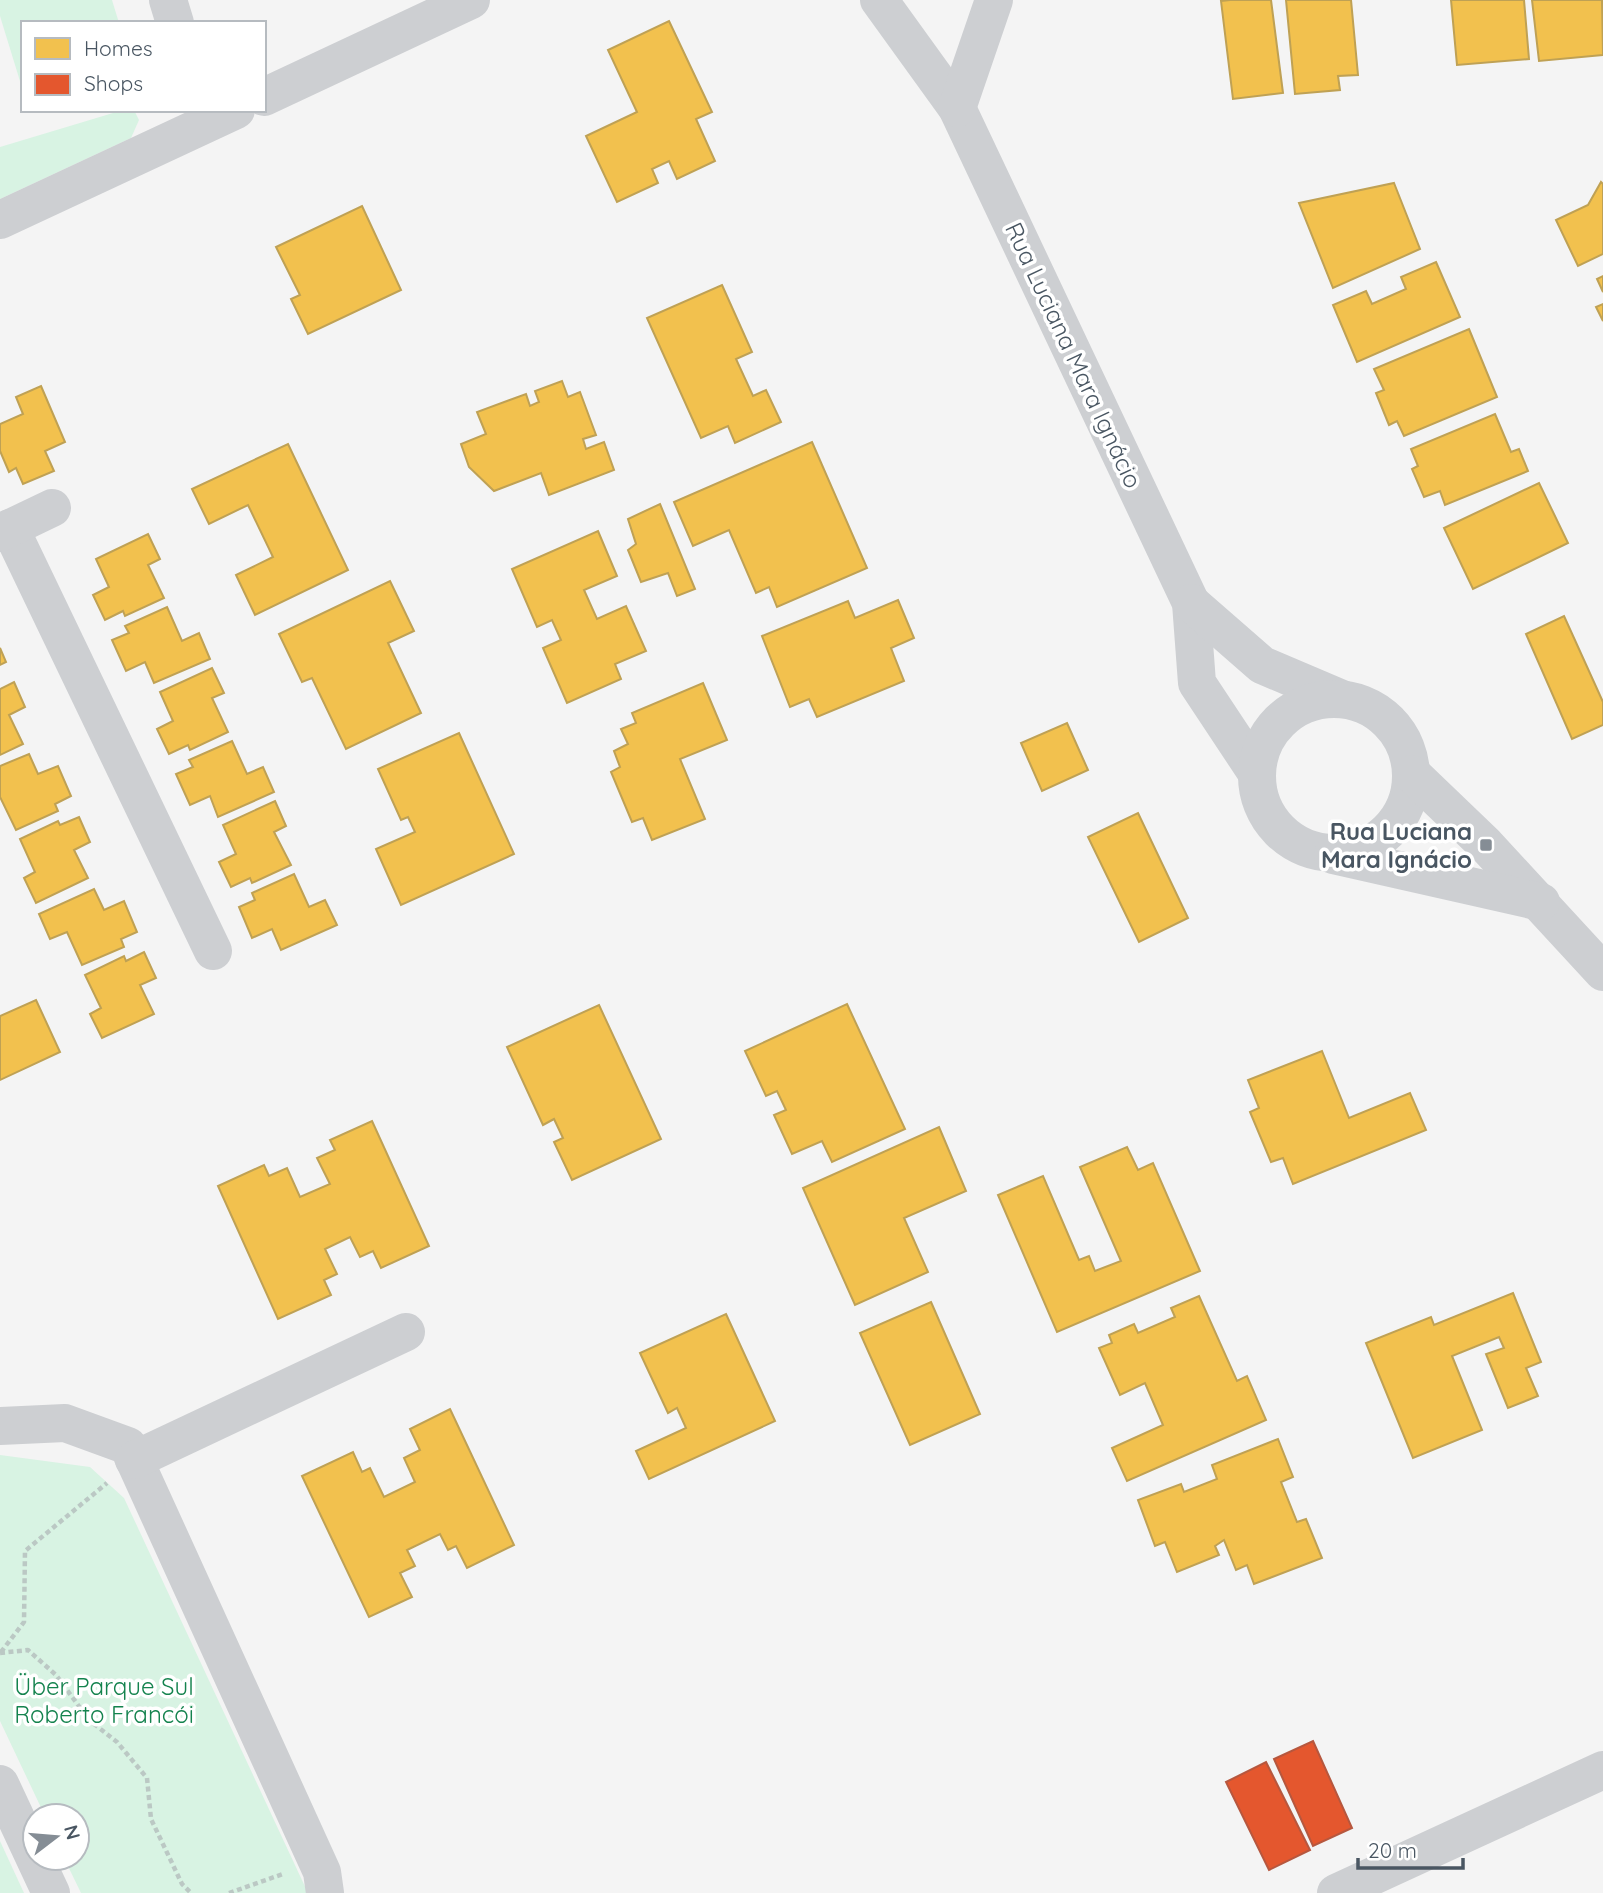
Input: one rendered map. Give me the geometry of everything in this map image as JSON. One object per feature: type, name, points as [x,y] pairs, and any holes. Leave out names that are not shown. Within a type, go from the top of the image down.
[{"type":"street","points":[[168,0],[174,21]]},
{"type":"street","points":[[266,96],[471,0]]},
{"type":"street","name":"Rua Luciana Mara Ignácio","points":[[879,0],[957,108],[1191,603],[1197,683],[1255,772]]},
{"type":"street","points":[[957,108],[994,0]]},
{"type":"street","points":[[0,220],[214,115]]},
{"type":"street","points":[[52,508],[5,531],[213,951]]},
{"type":"street","name":"Rua Luciana Mara Ignácio","points":[[1191,603],[1262,665],[1344,700]]},
{"type":"street","points":[[1328,854],[1354,852],[1378,841],[1396,823],[1408,800],[1412,774],[1407,750],[1395,728],[1377,710],[1344,700],[1308,701],[1288,712],[1271,728],[1260,749],[1255,783],[1267,817],[1283,835],[1303,848],[1328,854],[1541,902]]},
{"type":"street","points":[[1412,774],[1541,902],[1603,972]]},
{"type":"street","points":[[134,1460],[406,1332]]},
{"type":"street","points":[[0,1426],[65,1423],[128,1446],[321,1877]]},
{"type":"street","points":[[1336,1893],[1603,1770]]},
{"type":"street","points":[[0,1784],[51,1893]]},
{"type":"path","points":[[0,1653],[24,1622],[25,1551],[134,1460]]},
{"type":"path","points":[[0,1653],[27,1650],[57,1675],[89,1720],[117,1742],[147,1778],[151,1819],[182,1884],[191,1893]]},
{"type":"path","points":[[229,1893],[321,1877]]},
{"type":"green space","points":[[0,0],[112,0],[118,21],[21,21],[21,84],[0,16]]},
{"type":"green space","points":[[116,112],[135,112],[139,120],[131,138],[0,199],[0,147]]},
{"type":"green space","name":"Über Parque Sul Roberto Francói","points":[[0,1455],[90,1467],[124,1498],[308,1893],[81,1893],[71,1872],[91,1872],[91,1802],[38,1802],[0,1721]]},
{"type":"green space","points":[[0,1841],[24,1893],[0,1893]]},
{"type":"building: Homes","points":[[1271,0],[1283,93],[1233,99],[1221,1]]},
{"type":"building: Homes","points":[[1286,0],[1351,0],[1358,75],[1338,76],[1340,90],[1295,94]]},
{"type":"building: Homes","points":[[1451,0],[1524,0],[1529,59],[1457,65]]},
{"type":"building: Homes","points":[[1532,0],[1602,0],[1603,55],[1539,61]]},
{"type":"building: Homes","points":[[669,21],[712,112],[696,119],[715,161],[677,179],[669,161],[652,169],[658,183],[617,202],[586,136],[637,112],[608,50]]},
{"type":"building: Homes","points":[[1601,182],[1603,254],[1578,266],[1556,220],[1588,205]]},
{"type":"building: Homes","points":[[1394,183],[1420,249],[1333,288],[1299,203]]},
{"type":"building: Homes","points":[[362,206],[401,290],[308,334],[291,299],[300,295],[276,247]]},
{"type":"building: Homes","points":[[1436,262],[1460,317],[1357,362],[1333,305],[1366,291],[1372,304],[1406,289],[1401,277]]},
{"type":"building: Homes","points":[[1603,276],[1603,292],[1597,279]]},
{"type":"building: Homes","points":[[722,285],[752,352],[736,359],[753,396],[766,390],[781,422],[735,443],[728,426],[701,438],[647,318]]},
{"type":"building: Homes","points":[[1603,304],[1603,321],[1596,307]]},
{"type":"building: Homes","points":[[1469,329],[1497,397],[1404,436],[1397,421],[1389,425],[1376,393],[1384,390],[1374,369]]},
{"type":"building: Homes","points":[[562,381],[568,397],[580,392],[596,435],[583,439],[586,449],[604,442],[614,470],[549,495],[541,473],[494,491],[469,467],[461,444],[486,434],[477,412],[526,394],[530,406],[539,402],[535,391]]},
{"type":"building: Homes","points":[[41,386],[65,442],[45,451],[54,471],[23,484],[16,468],[9,472],[0,451],[0,424],[23,414],[16,397]]},
{"type":"building: Homes","points":[[1495,414],[1511,452],[1519,449],[1528,471],[1445,505],[1440,491],[1424,497],[1412,469],[1418,466],[1411,449]]},
{"type":"building: Homes","points":[[812,442],[867,568],[777,607],[769,587],[756,593],[729,530],[693,546],[674,502]]},
{"type":"building: Homes","points":[[288,444],[348,570],[255,615],[236,575],[273,557],[248,505],[209,524],[192,489]]},
{"type":"building: Homes","points":[[1539,483],[1568,543],[1473,589],[1444,528]]},
{"type":"building: Homes","points":[[660,504],[695,589],[677,596],[668,573],[641,582],[628,550],[636,544],[628,519]]},
{"type":"building: Homes","points":[[598,531],[617,576],[584,590],[597,619],[626,606],[646,651],[615,664],[621,679],[567,703],[543,648],[561,640],[552,620],[537,627],[512,569]]},
{"type":"building: Homes","points":[[148,534],[160,559],[148,565],[164,598],[125,616],[123,611],[105,620],[93,595],[109,587],[96,559]]},
{"type":"building: Homes","points":[[390,581],[414,631],[388,643],[421,713],[346,749],[312,678],[302,682],[279,634]]},
{"type":"building: Homes","points":[[898,600],[914,638],[891,648],[904,681],[817,717],[809,699],[790,707],[762,636],[848,601],[855,618]]},
{"type":"building: Homes","points":[[167,607],[182,641],[199,633],[210,659],[154,683],[145,662],[126,671],[112,640],[129,633],[125,626]]},
{"type":"building: Homes","points":[[1564,616],[1603,702],[1603,725],[1572,739],[1526,634]]},
{"type":"building: Homes","points":[[0,648],[6,662],[0,665]]},
{"type":"building: Homes","points":[[212,668],[224,693],[212,698],[228,732],[190,750],[188,745],[169,754],[157,729],[173,721],[160,692]]},
{"type":"building: Homes","points":[[14,682],[25,707],[9,715],[23,744],[0,755],[0,689]]},
{"type":"building: Homes","points":[[703,683],[727,740],[680,759],[705,819],[652,840],[643,818],[632,822],[611,772],[620,767],[614,751],[628,744],[621,729],[636,723],[632,713]]},
{"type":"building: Homes","points":[[1067,723],[1088,770],[1042,791],[1021,743]]},
{"type":"building: Homes","points":[[459,733],[514,854],[401,905],[376,849],[415,832],[408,817],[401,820],[378,769]]},
{"type":"building: Homes","points":[[232,741],[247,774],[263,767],[274,792],[218,817],[210,796],[190,805],[176,774],[193,767],[189,760]]},
{"type":"building: Homes","points":[[29,754],[38,774],[58,766],[71,796],[55,804],[58,811],[16,830],[0,797],[0,766]]},
{"type":"building: Homes","points":[[275,801],[286,826],[274,832],[291,865],[252,883],[250,878],[231,887],[219,862],[236,854],[223,825]]},
{"type":"building: Homes","points":[[1138,813],[1188,918],[1139,942],[1088,837]]},
{"type":"building: Homes","points":[[79,817],[90,842],[74,850],[88,878],[36,903],[24,878],[35,872],[20,839],[58,821],[60,825]]},
{"type":"building: Homes","points":[[294,874],[309,907],[325,900],[337,925],[281,950],[272,929],[252,938],[239,907],[255,900],[252,893]]},
{"type":"building: Homes","points":[[94,889],[104,910],[124,901],[137,932],[121,939],[124,947],[82,965],[67,932],[50,939],[39,914]]},
{"type":"building: Homes","points":[[144,952],[156,978],[140,985],[154,1014],[102,1038],[90,1014],[101,1008],[85,975],[124,956],[126,961]]},
{"type":"building: Homes","points":[[36,1000],[60,1052],[0,1080],[0,1016]]},
{"type":"building: Homes","points":[[847,1004],[905,1129],[832,1162],[822,1141],[792,1154],[774,1115],[786,1110],[777,1091],[766,1096],[745,1051]]},
{"type":"building: Homes","points":[[599,1005],[661,1139],[572,1180],[554,1142],[563,1138],[554,1119],[543,1125],[507,1047]]},
{"type":"building: Homes","points":[[1322,1051],[1349,1118],[1410,1093],[1426,1130],[1293,1184],[1283,1158],[1271,1162],[1250,1112],[1259,1108],[1248,1080]]},
{"type":"building: Homes","points":[[372,1121],[429,1246],[381,1268],[373,1251],[360,1257],[350,1237],[325,1249],[337,1274],[324,1280],[331,1295],[278,1319],[218,1186],[264,1165],[269,1176],[287,1168],[300,1197],[330,1184],[317,1158],[335,1150],[330,1140]]},
{"type":"building: Homes","points":[[939,1127],[966,1191],[904,1218],[928,1272],[855,1305],[803,1188]]},
{"type":"building: Homes","points":[[1127,1147],[1138,1170],[1153,1163],[1200,1271],[1057,1332],[998,1195],[1043,1176],[1079,1260],[1089,1256],[1095,1271],[1121,1261],[1080,1167]]},
{"type":"building: Homes","points":[[1513,1293],[1541,1362],[1526,1368],[1538,1396],[1508,1408],[1486,1354],[1504,1348],[1499,1337],[1452,1356],[1482,1430],[1413,1458],[1366,1343],[1431,1317],[1434,1325]]},
{"type":"building: Homes","points":[[1199,1296],[1237,1381],[1247,1376],[1266,1420],[1127,1481],[1112,1448],[1163,1425],[1145,1383],[1120,1395],[1099,1348],[1112,1343],[1109,1335],[1134,1324],[1138,1333],[1175,1317],[1171,1308]]},
{"type":"building: Homes","points":[[931,1302],[980,1414],[910,1445],[860,1333]]},
{"type":"building: Homes","points":[[726,1314],[775,1421],[649,1479],[636,1451],[686,1428],[677,1408],[668,1413],[640,1353]]},
{"type":"building: Homes","points":[[450,1409],[514,1545],[467,1568],[456,1546],[448,1550],[440,1534],[407,1550],[415,1566],[400,1573],[412,1597],[369,1617],[302,1476],[353,1452],[362,1472],[370,1468],[384,1497],[415,1482],[404,1458],[420,1450],[410,1429]]},
{"type":"building: Homes","points":[[1278,1439],[1293,1477],[1281,1482],[1297,1522],[1306,1519],[1322,1558],[1254,1584],[1247,1565],[1236,1570],[1224,1540],[1215,1546],[1219,1555],[1177,1572],[1165,1542],[1155,1546],[1138,1500],[1181,1484],[1184,1492],[1217,1479],[1212,1465]]},
{"type":"building: Shops","points":[[1313,1741],[1352,1828],[1313,1846],[1274,1759]]},
{"type":"building: Shops","points":[[1266,1762],[1310,1850],[1269,1870],[1226,1782]]},
{"type":"place","name":"Rua Luciana Mara Ignácio","points":[[1486,845]]}]
